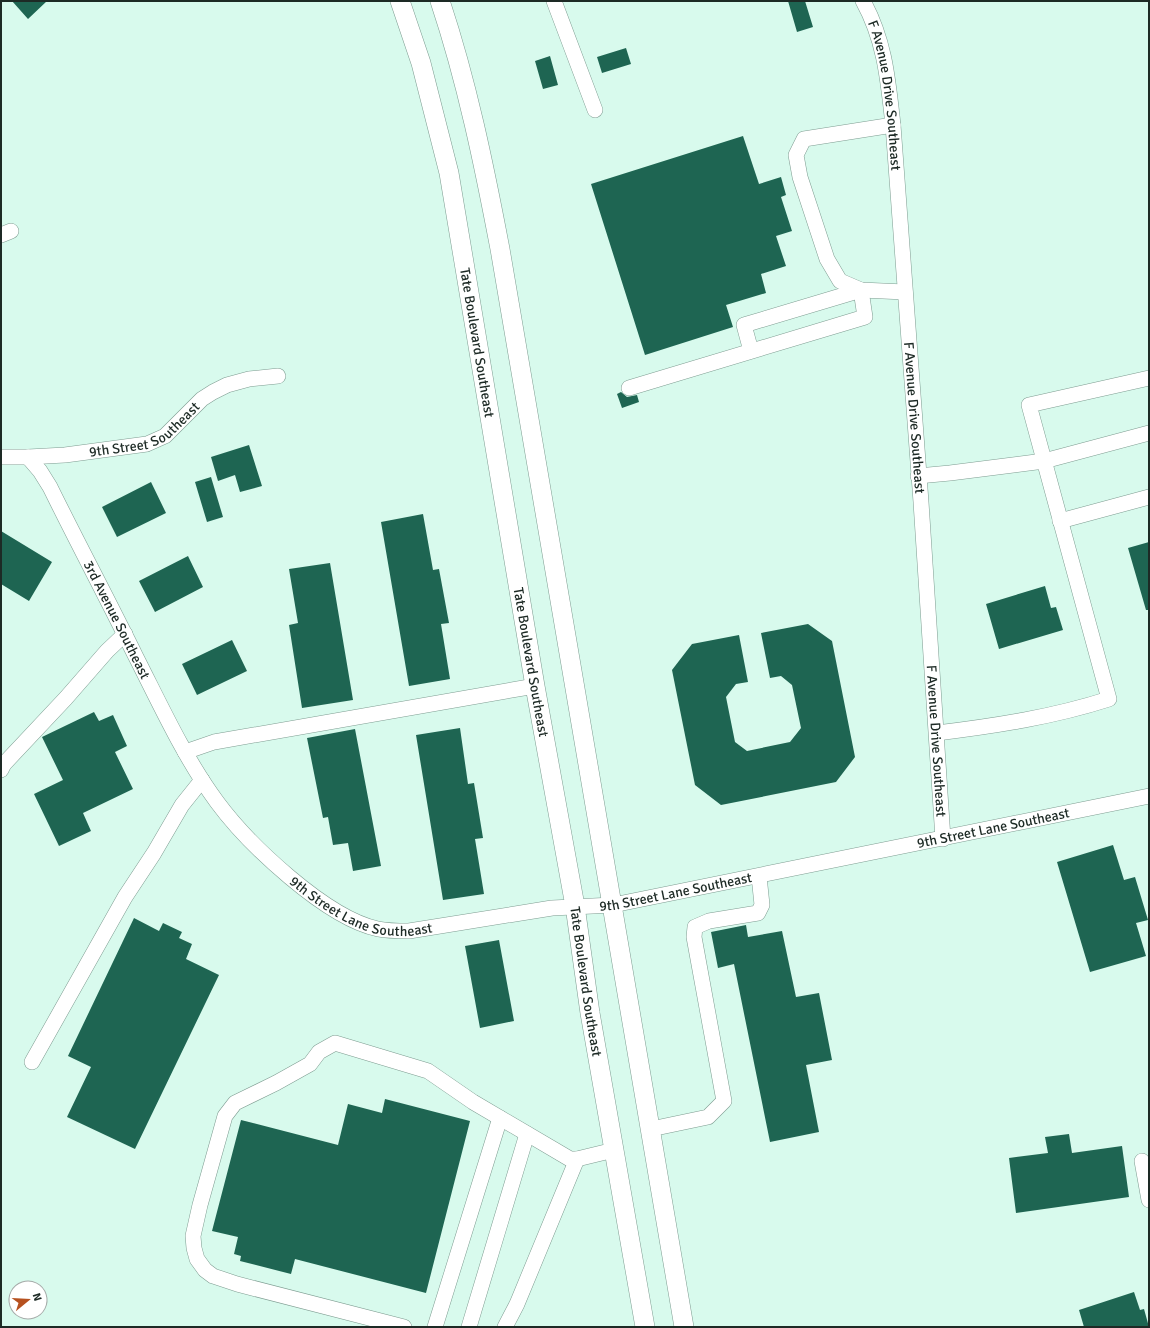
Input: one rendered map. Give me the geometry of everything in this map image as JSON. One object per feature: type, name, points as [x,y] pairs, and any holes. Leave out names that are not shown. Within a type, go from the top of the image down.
[{"type":"main road","name":"Tate Boulevard Southeast","points":[[400,1],[421,63],[448,173],[535,686],[575,906],[590,1014],[645,1327]]},
{"type":"main road","points":[[440,1],[465,85],[486,174],[684,1327]]},
{"type":"street","points":[[554,1],[594,110]]},
{"type":"street","name":"F Avenue Drive Southeast","points":[[863,1],[873,23],[884,56],[888,73],[893,125],[937,733],[943,839]]},
{"type":"street","points":[[861,290],[840,281],[827,259],[800,177],[796,155],[804,139],[893,125]]},
{"type":"street","points":[[629,388],[865,317],[861,290]]},
{"type":"street","points":[[751,351],[744,325],[861,290],[905,292]]},
{"type":"street","name":"9th Street Southeast","points":[[1,457],[65,455],[147,444],[165,436],[202,399],[213,392],[227,385],[278,376]]},
{"type":"street","points":[[937,733],[997,726],[1080,708],[1109,699],[1029,405],[1149,378]]},
{"type":"street","points":[[918,476],[1044,461],[1149,433]]},
{"type":"street","name":"3rd Avenue Southeast","points":[[28,457],[40,471],[50,487],[172,729],[203,782]]},
{"type":"street","points":[[1060,521],[1149,497]]},
{"type":"street","points":[[1,770],[4,764],[66,698],[107,651],[125,634]]},
{"type":"street","points":[[185,752],[222,740],[535,686]]},
{"type":"street","points":[[32,1062],[125,897],[154,853],[182,805],[203,782]]},
{"type":"street","name":"9th Street Lane Southeast","points":[[203,782],[217,802],[243,833],[287,874],[324,904],[343,916],[364,925],[396,932],[552,908],[612,905],[1149,796]]},
{"type":"street","points":[[651,1129],[708,1117],[724,1101],[694,937],[695,927],[709,921],[758,913],[762,905],[759,876]]},
{"type":"street","points":[[404,1327],[237,1284],[213,1276],[205,1270],[197,1259],[193,1236],[200,1204],[226,1116],[235,1103],[310,1064],[319,1052],[335,1043],[428,1070],[473,1102],[570,1158],[577,1159],[614,1150]]},
{"type":"street","points":[[435,1327],[500,1118]]},
{"type":"street","points":[[469,1327],[527,1134]]},
{"type":"street","points":[[505,1327],[517,1304],[577,1159]]},
{"type":"street","points":[[1142,1161],[1149,1200]]},
{"type":"building","points":[[12,1],[47,1],[28,19]]},
{"type":"building","points":[[788,1],[805,1],[813,27],[797,32]]},
{"type":"building","points":[[626,48],[631,64],[602,73],[597,57]]},
{"type":"building","points":[[550,56],[558,85],[543,89],[535,61]]},
{"type":"building","points":[[743,136],[759,184],[781,177],[786,195],[781,197],[792,231],[776,236],[786,266],[761,274],[766,293],[726,305],[733,327],[645,355],[591,184]]},
{"type":"building","points":[[621,392],[627,397],[637,395],[639,402],[622,408],[617,394]]},
{"type":"building","points":[[249,445],[262,486],[240,492],[235,475],[218,481],[211,457]]},
{"type":"building","points":[[211,477],[223,517],[207,522],[195,482]]},
{"type":"building","points":[[151,482],[166,513],[117,537],[102,507]]},
{"type":"building","points":[[423,514],[433,570],[439,569],[449,623],[441,624],[450,679],[409,686],[381,522]]},
{"type":"building","points":[[1,531],[52,562],[29,601],[1,584]]},
{"type":"building","points":[[1149,542],[1149,610],[1146,610],[1128,548]]},
{"type":"building","points":[[188,556],[203,587],[155,612],[139,581]]},
{"type":"building","points":[[330,563],[353,700],[302,708],[289,625],[298,623],[289,569]]},
{"type":"building","points":[[1045,586],[1051,608],[1056,607],[1063,630],[999,649],[986,604]]},
{"type":"building","points":[[808,624],[832,641],[855,757],[836,782],[721,805],[695,785],[672,670],[692,644],[739,635],[748,682],[736,684],[726,697],[735,742],[747,751],[790,742],[801,728],[792,685],[781,676],[770,678],[761,633]]},
{"type":"building","points":[[232,640],[247,671],[197,695],[182,664]]},
{"type":"building","points":[[94,712],[99,721],[113,715],[127,746],[115,752],[133,789],[83,813],[91,831],[59,846],[34,794],[63,780],[42,737]]},
{"type":"building","points":[[460,728],[468,784],[474,783],[483,838],[475,839],[484,894],[443,900],[416,735]]},
{"type":"building","points":[[355,729],[381,866],[353,871],[348,843],[333,845],[328,817],[323,818],[307,738]]},
{"type":"building","points":[[1113,845],[1124,880],[1135,877],[1148,920],[1136,923],[1146,956],[1090,972],[1057,862]]},
{"type":"building","points":[[134,918],[159,931],[163,923],[182,932],[179,938],[192,944],[186,959],[219,975],[135,1149],[67,1117],[91,1067],[68,1056]]},
{"type":"building","points":[[746,925],[748,937],[782,931],[796,997],[819,993],[832,1060],[806,1065],[819,1132],[770,1142],[734,964],[718,968],[711,932]]},
{"type":"building","points":[[499,940],[514,1021],[480,1028],[465,946]]},
{"type":"building","points":[[385,1099],[470,1121],[426,1293],[295,1259],[291,1274],[240,1261],[241,1256],[234,1254],[238,1237],[212,1231],[241,1120],[338,1145],[348,1104],[382,1113]]},
{"type":"building","points":[[1069,1134],[1072,1153],[1122,1146],[1129,1197],[1016,1213],[1009,1158],[1048,1153],[1045,1137]]},
{"type":"building","points":[[1134,1292],[1140,1310],[1144,1309],[1149,1327],[1084,1327],[1079,1310]]}]
